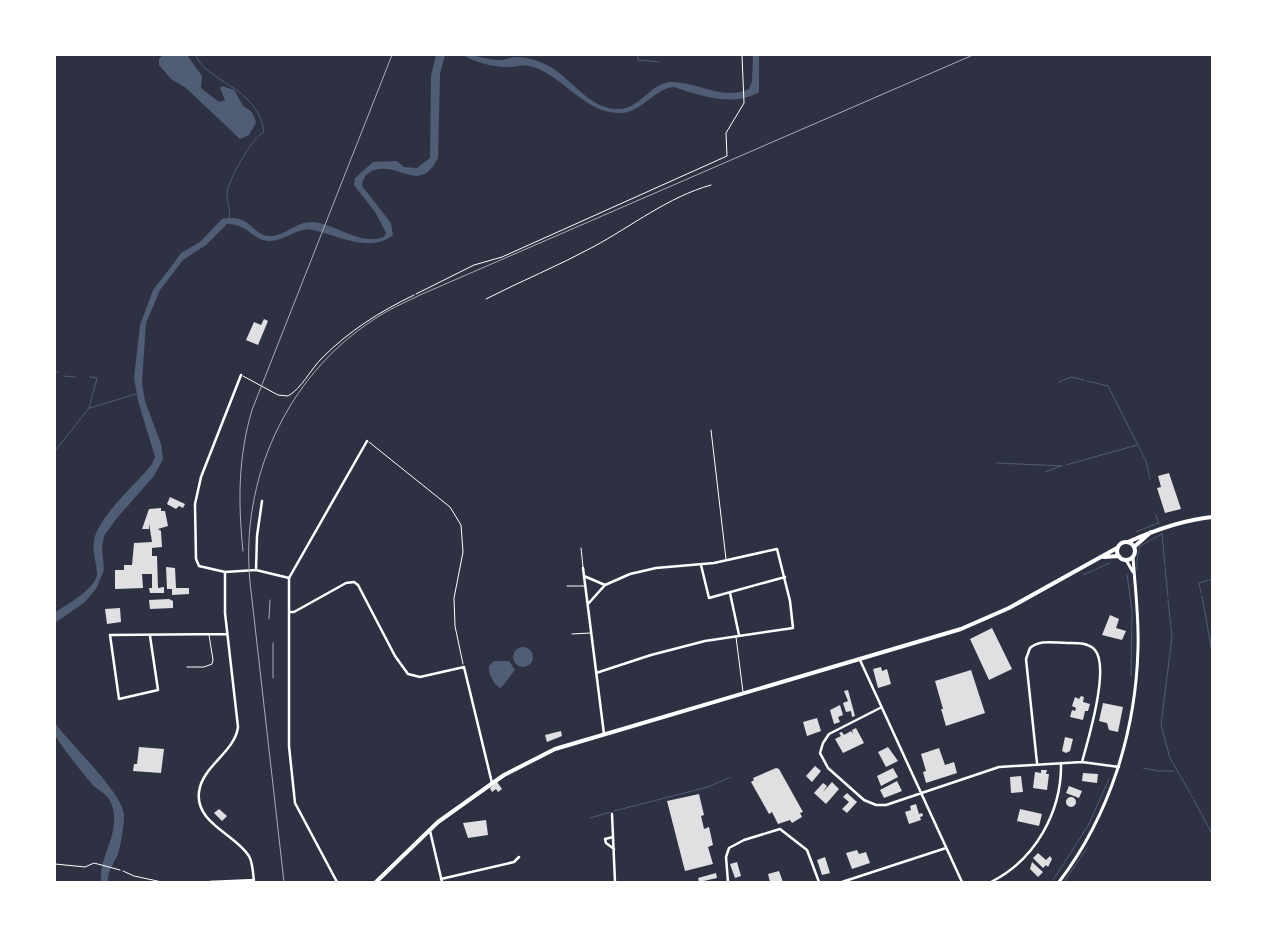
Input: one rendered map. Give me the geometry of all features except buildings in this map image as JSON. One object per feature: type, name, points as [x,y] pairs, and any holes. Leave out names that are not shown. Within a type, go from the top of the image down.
[{"type":"main road","points":[[376,882],[429,830],[492,783],[517,767],[555,749],[933,638],[984,620],[1104,557],[1122,542],[1128,542],[1184,522],[1212,518]]},
{"type":"main road","points":[[1059,882],[1098,818],[1119,766],[1132,714],[1137,665],[1138,615],[1133,573],[1134,547],[1152,532]]},
{"type":"main road","points":[[1128,542],[1134,547]]},
{"type":"main road","points":[[1117,548],[1119,556]]},
{"type":"main road","points":[[1104,557],[1119,556],[1126,560],[1133,573]]},
{"type":"main road","points":[[1126,560],[1133,557]]},
{"type":"street","points":[[241,375],[200,476],[195,504],[197,563],[202,567],[225,572],[256,570],[289,578]]},
{"type":"street","points":[[337,882],[299,814],[295,803],[289,746],[289,578],[367,441]]},
{"type":"street","points":[[256,570],[257,536],[262,501]]},
{"type":"street","points":[[588,604],[605,585],[643,570],[726,561],[777,548],[786,577],[793,628],[737,636],[670,649],[596,673]]},
{"type":"street","points":[[701,565],[709,598],[786,577]]},
{"type":"street","points":[[583,568],[604,734]]},
{"type":"street","points":[[210,882],[254,881],[249,856],[208,818],[202,809],[199,795],[204,780],[238,731],[227,634],[225,572]]},
{"type":"street","points":[[584,576],[605,585]]},
{"type":"street","points":[[289,612],[294,612],[346,583],[354,582],[362,591],[395,656],[408,674],[420,677],[464,667],[492,783]]},
{"type":"street","points":[[730,593],[737,636]]},
{"type":"street","points":[[150,636],[158,690],[119,699],[110,635],[227,634]]},
{"type":"street","points":[[1037,764],[1026,656],[1033,645],[1042,642],[1083,644],[1092,647],[1099,658],[1098,691],[1082,762]]},
{"type":"street","points":[[860,660],[880,708],[962,882]]},
{"type":"street","points":[[880,708],[829,734],[821,748],[822,760],[828,769],[871,804],[886,805],[1000,767],[1082,762],[1119,766]]},
{"type":"street","points":[[991,882],[1017,865],[1045,830],[1056,801],[1061,763]]},
{"type":"street","points":[[612,814],[615,882]]},
{"type":"street","points":[[728,882],[726,856],[729,848],[744,840],[780,829],[807,850],[819,882]]},
{"type":"street","points":[[429,830],[433,836],[442,880],[514,862],[519,857]]},
{"type":"street","points":[[613,837],[605,839],[606,844],[614,849]]},
{"type":"street","points":[[842,882],[946,848]]},
{"type":"lane","points":[[241,375],[278,395],[288,396],[318,362],[357,327],[386,308],[414,295]]},
{"type":"lane","points":[[711,430],[726,561]]},
{"type":"lane","points":[[581,548],[583,568]]},
{"type":"lane","points":[[568,586],[586,586]]},
{"type":"lane","points":[[572,634],[591,633]]},
{"type":"lane","points":[[187,667],[204,667],[212,664],[209,634]]},
{"type":"lane","points":[[737,636],[744,694]]},
{"type":"lane","points":[[124,872],[162,882]]},
{"type":"path","points":[[414,295],[474,265],[502,257],[726,156],[726,133],[744,103],[742,55]]},
{"type":"path","points":[[486,298],[594,247],[624,227],[693,190],[711,185]]},
{"type":"path","points":[[367,441],[450,507],[461,526],[463,552],[454,598],[455,626],[464,667]]},
{"type":"path","points":[[55,864],[76,867],[89,866],[94,863],[120,870]]},
{"type":"water","points":[[163,55],[187,55],[202,76],[201,88],[219,102],[225,100],[220,88],[222,86],[234,90],[244,107],[251,111],[256,123],[249,135],[240,139],[186,88],[171,79],[159,65],[159,59]]},
{"type":"water","points":[[436,55],[445,55],[440,74],[438,158],[431,169],[423,175],[408,175],[382,169],[372,171],[365,177],[362,183],[362,186],[391,223],[393,235],[374,243],[364,243],[306,230],[274,241],[268,241],[258,238],[245,229],[227,224],[206,245],[183,260],[160,290],[146,323],[142,383],[145,401],[161,444],[163,459],[154,476],[117,518],[104,536],[102,548],[104,570],[96,589],[85,602],[55,623],[55,612],[80,596],[96,579],[93,546],[95,535],[103,520],[152,464],[155,457],[138,401],[134,378],[140,325],[153,290],[181,253],[200,242],[222,219],[239,219],[264,235],[270,236],[281,234],[307,222],[313,222],[366,239],[384,237],[386,233],[375,212],[354,185],[355,178],[373,162],[397,161],[404,167],[417,168],[430,158],[431,76]]},
{"type":"water","points":[[463,55],[501,60],[520,57],[538,61],[554,69],[598,104],[608,108],[619,109],[633,105],[665,83],[682,83],[729,93],[749,89],[752,81],[753,55],[759,55],[759,92],[749,97],[727,100],[716,99],[673,87],[662,91],[638,108],[624,113],[617,113],[593,106],[553,77],[530,66],[493,66],[480,63]]},
{"type":"water","points":[[523,647],[530,650],[533,657],[530,664],[523,667],[516,664],[513,657],[516,650]]},
{"type":"water","points":[[494,661],[509,661],[515,670],[501,688],[494,682],[489,672],[489,666]]},
{"type":"water","points":[[55,723],[115,794],[124,815],[118,854],[111,868],[108,882],[101,882],[101,872],[114,824],[114,813],[110,800],[87,778],[62,745],[55,735]]},
{"type":"waterway","points":[[196,55],[200,64],[242,94],[252,104],[260,117],[264,132],[253,142],[235,171],[227,195],[230,211],[229,218]]},
{"type":"waterway","points":[[638,55],[638,60],[660,62]]},
{"type":"waterway","points":[[63,376],[75,377]]},
{"type":"waterway","points":[[55,451],[89,408],[97,378],[90,377]]},
{"type":"waterway","points":[[1059,382],[1071,377],[1084,380]]},
{"type":"waterway","points":[[1087,381],[1108,386],[1146,461],[1150,479]]},
{"type":"waterway","points":[[90,408],[136,394]]},
{"type":"waterway","points":[[1066,465],[1137,445]]},
{"type":"waterway","points":[[997,463],[1063,466]]},
{"type":"waterway","points":[[1045,472],[1061,466]]},
{"type":"waterway","points":[[1156,515],[1159,524]]},
{"type":"waterway","points":[[1136,532],[1158,523]]},
{"type":"waterway","points":[[1162,533],[1165,566]]},
{"type":"waterway","points":[[1137,570],[1140,546],[1162,534]]},
{"type":"waterway","points":[[1083,575],[1110,563]]},
{"type":"waterway","points":[[1165,568],[1168,597]]},
{"type":"waterway","points":[[1127,574],[1132,611],[1131,676]]},
{"type":"waterway","points":[[1201,593],[1199,583],[1212,579]]},
{"type":"waterway","points":[[1202,596],[1212,652]]},
{"type":"waterway","points":[[1168,600],[1172,637],[1161,725],[1170,758],[1193,798]]},
{"type":"waterway","points":[[1143,768],[1174,771]]},
{"type":"waterway","points":[[614,811],[708,787],[731,777]]},
{"type":"waterway","points":[[1052,882],[1089,824],[1109,779]]},
{"type":"waterway","points":[[1194,800],[1212,834]]},
{"type":"waterway","points":[[590,818],[611,812]]},
{"type":"waterway","points":[[1064,882],[1087,848]]},
{"type":"railway","points":[[243,551],[240,480],[244,445],[252,410],[392,55]]},
{"type":"railway","points":[[284,882],[250,582],[249,544],[253,506],[262,469],[275,434],[293,401],[316,371],[342,343],[373,320],[420,295],[973,55]]},
{"type":"railway","points":[[269,619],[270,600]]},
{"type":"railway","points":[[273,643],[273,678]]}]
